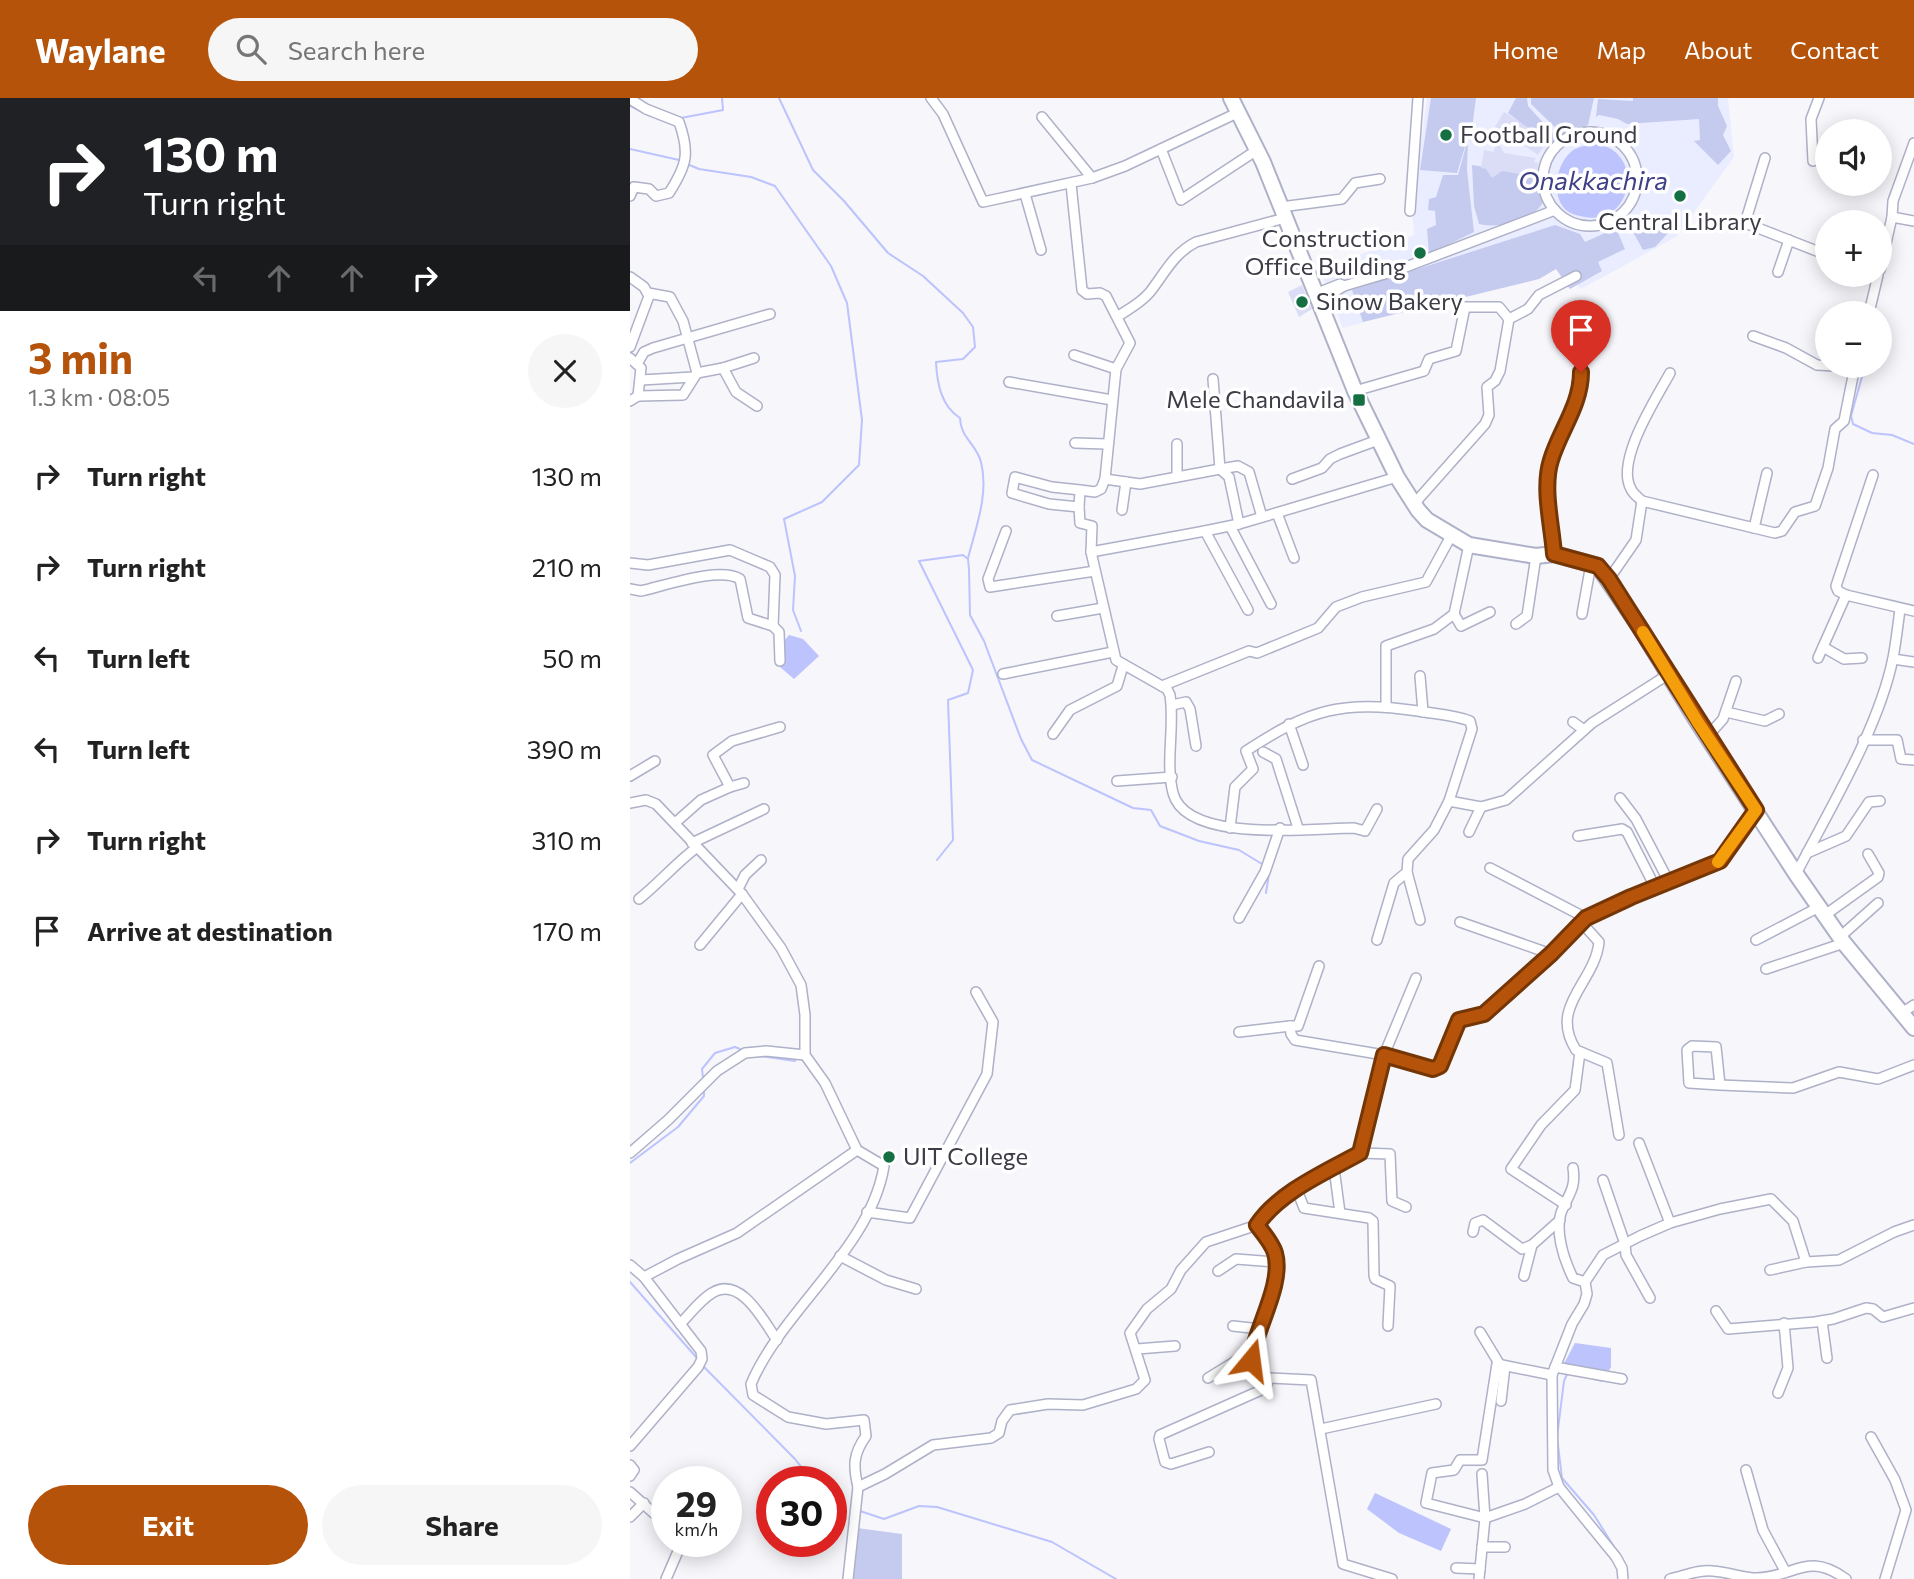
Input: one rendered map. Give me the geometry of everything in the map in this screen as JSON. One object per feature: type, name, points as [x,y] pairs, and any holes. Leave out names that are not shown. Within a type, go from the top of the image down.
[{"type":"main road","points":[[1231,98],[1257,150],[1355,391],[1397,477],[1414,504],[1427,520],[1469,545],[1536,556],[1554,554],[1598,566],[1609,579],[1796,874],[1842,940],[1914,1028]]},
{"type":"street","points":[[931,98],[943,114],[983,202],[1091,178],[1237,113]]},
{"type":"street","points":[[1410,211],[1418,98]]},
{"type":"street","points":[[1813,161],[1811,119],[1819,98]]},
{"type":"street","points":[[630,99],[646,109],[679,122],[686,142],[685,166],[669,193],[656,196],[649,189],[634,187],[630,196]]},
{"type":"street","points":[[1042,117],[1091,178]]},
{"type":"street","points":[[1587,132],[1614,138],[1625,146],[1637,171],[1633,198],[1626,210],[1604,225],[1590,226],[1577,224],[1555,210],[1544,187],[1544,174],[1553,151],[1561,142],[1573,135],[1587,132]]},
{"type":"street","points":[[1914,143],[1893,201],[1892,217],[1914,221]]},
{"type":"street","points":[[1161,149],[1181,200],[1257,150]]},
{"type":"street","points":[[1765,158],[1745,223],[1815,250]]},
{"type":"street","points":[[1118,316],[1143,300],[1167,265],[1185,248],[1196,242],[1283,213],[1342,199],[1355,183],[1380,179]]},
{"type":"street","points":[[1071,184],[1082,290],[1087,294],[1104,294],[1130,343],[1116,369],[1105,479],[1101,489],[1095,492],[1052,487],[1015,477],[1012,493],[1049,504],[1079,507]]},
{"type":"street","points":[[1025,194],[1041,250]]},
{"type":"street","points":[[1317,297],[1398,270],[1555,210]]},
{"type":"street","points":[[1778,272],[1789,240]]},
{"type":"street","points":[[630,276],[648,293],[670,297],[689,338],[695,375],[683,395],[634,399],[641,380],[641,368],[633,361],[644,352],[689,338],[770,314]]},
{"type":"street","points":[[1509,319],[1528,309],[1539,295],[1576,276]]},
{"type":"street","points":[[630,347],[647,304],[648,293]]},
{"type":"street","points":[[1355,391],[1424,371],[1429,359],[1456,351],[1465,307],[1499,307],[1509,319],[1500,371],[1495,381],[1487,387],[1489,415],[1485,424],[1414,504]]},
{"type":"street","points":[[1753,336],[1786,348],[1815,364]]},
{"type":"street","points":[[1074,355],[1116,369]]},
{"type":"street","points":[[641,380],[695,375],[754,358]]},
{"type":"street","points":[[723,368],[736,392],[757,406]]},
{"type":"street","points":[[1554,554],[1548,488],[1550,462],[1573,412],[1581,372]]},
{"type":"street","points":[[1670,373],[1629,452],[1628,478],[1631,489],[1642,501],[1775,533],[1782,531],[1794,512],[1815,506],[1828,468],[1835,429],[1844,421],[1852,378]]},
{"type":"street","points":[[1213,379],[1220,469],[1229,477],[1234,525],[1271,604]]},
{"type":"street","points":[[1009,382],[1112,400]]},
{"type":"street","points":[[1292,479],[1322,468],[1330,459],[1340,454],[1378,440]]},
{"type":"street","points":[[1074,443],[1107,444]]},
{"type":"street","points":[[1177,444],[1177,477]]},
{"type":"street","points":[[1105,479],[1140,484],[1238,466],[1249,472],[1262,517]]},
{"type":"street","points":[[1754,528],[1767,473]]},
{"type":"street","points":[[1873,475],[1836,586],[1838,591],[1846,595],[1914,611]]},
{"type":"street","points":[[1091,552],[1234,525],[1397,477]]},
{"type":"street","points":[[1122,510],[1126,482]]},
{"type":"street","points":[[1080,490],[1080,523],[1092,526],[1091,552],[1116,660],[1167,689],[1172,705],[1173,793],[1186,813],[1203,823],[1230,828],[1354,828],[1365,831],[1377,809]]},
{"type":"street","points":[[1609,579],[1636,540],[1642,501]]},
{"type":"street","points":[[1277,513],[1294,558]]},
{"type":"street","points":[[1006,531],[988,579],[990,587],[1095,571]]},
{"type":"street","points":[[1205,531],[1248,610]]},
{"type":"street","points":[[1162,686],[1249,650],[1257,653],[1318,628],[1336,607],[1353,600],[1426,582],[1451,536]]},
{"type":"street","points":[[1386,707],[1386,646],[1434,629],[1454,614],[1469,545]]},
{"type":"street","points":[[630,563],[648,565],[730,550],[746,556],[770,567],[775,575],[772,626]]},
{"type":"street","points":[[1516,624],[1528,616],[1536,556]]},
{"type":"street","points":[[1582,614],[1591,564]]},
{"type":"street","points":[[630,589],[641,591],[710,575],[736,576],[740,579],[748,618],[772,626],[779,632],[779,661]]},
{"type":"street","points":[[1818,658],[1846,595]]},
{"type":"street","points":[[1057,616],[1103,608]]},
{"type":"street","points":[[1796,874],[1863,740],[1882,694],[1893,659],[1900,609]]},
{"type":"street","points":[[1454,614],[1461,626],[1464,626],[1490,612]]},
{"type":"street","points":[[1823,647],[1844,659],[1862,657]]},
{"type":"street","points":[[1003,674],[1113,652]]},
{"type":"street","points":[[1893,659],[1914,662]]},
{"type":"street","points":[[1053,734],[1070,710],[1116,686],[1123,666]]},
{"type":"street","points":[[1449,801],[1481,807],[1506,800],[1584,730],[1669,674]]},
{"type":"street","points":[[1420,676],[1423,712]]},
{"type":"street","points":[[1707,737],[1726,712],[1736,681]]},
{"type":"street","points":[[1172,705],[1186,702],[1196,746]]},
{"type":"street","points":[[1253,769],[1246,751],[1304,717],[1345,706],[1386,707],[1470,722],[1472,729],[1449,801],[1434,830],[1408,859],[1407,872],[1420,920]]},
{"type":"street","points":[[1726,712],[1765,721],[1779,714]]},
{"type":"street","points":[[1573,722],[1584,730]]},
{"type":"street","points":[[1289,724],[1303,765]]},
{"type":"street","points":[[730,787],[713,755],[732,741],[780,727]]},
{"type":"street","points":[[1230,828],[1235,787],[1253,769],[1278,730]]},
{"type":"street","points":[[1863,740],[1897,740],[1901,759],[1914,760]]},
{"type":"street","points":[[1263,752],[1276,759],[1298,828]]},
{"type":"street","points":[[630,776],[654,761]]},
{"type":"street","points":[[1117,781],[1172,777]]},
{"type":"street","points":[[675,823],[701,800],[744,783]]},
{"type":"street","points":[[1620,798],[1636,819],[1669,882]]},
{"type":"street","points":[[630,803],[650,801],[675,823],[740,892],[781,948],[801,985],[805,1015],[805,1055],[825,1083],[857,1150],[884,1166],[881,1186],[867,1212],[840,1256],[777,1340],[751,1384],[753,1395],[788,1417],[826,1424],[864,1420],[866,1436],[855,1452],[853,1466],[858,1487],[848,1579]]},
{"type":"street","points":[[1807,853],[1846,836],[1870,802],[1880,801]]},
{"type":"street","points":[[1469,832],[1481,807]]},
{"type":"street","points":[[639,899],[658,884],[671,867],[694,846],[764,809]]},
{"type":"street","points":[[1290,1026],[1295,1040],[1384,1055],[1433,1069],[1440,1066],[1459,1020],[1484,1014],[1551,954],[1584,920],[1720,861],[1756,810]]},
{"type":"street","points":[[1239,918],[1265,872],[1280,828]]},
{"type":"street","points":[[1578,836],[1622,829],[1627,832],[1655,887]]},
{"type":"street","points":[[1756,940],[1822,911],[1878,877],[1879,873],[1868,853]]},
{"type":"street","points":[[700,945],[740,892],[745,875],[761,860]]},
{"type":"street","points":[[1490,868],[1584,920],[1599,943],[1598,953],[1567,1010],[1568,1036],[1576,1050],[1607,1063],[1619,1135]]},
{"type":"street","points":[[1377,940],[1394,883],[1407,872]]},
{"type":"street","points":[[1766,969],[1842,940],[1878,903]]},
{"type":"street","points":[[1460,922],[1551,954]]},
{"type":"street","points":[[1239,1032],[1298,1026],[1318,966]]},
{"type":"street","points":[[1360,1153],[1384,1055],[1416,978]]},
{"type":"street","points":[[867,1212],[910,1218],[987,1074],[993,1022],[976,992]]},
{"type":"street","points":[[1900,1014],[1914,1005]]},
{"type":"street","points":[[1716,1036],[1720,1085]]},
{"type":"street","points":[[1716,1047],[1692,1046],[1687,1050],[1689,1083],[1793,1088],[1839,1072],[1878,1079],[1914,1065]]},
{"type":"street","points":[[630,1153],[717,1071],[745,1053],[766,1051],[805,1055]]},
{"type":"street","points":[[1566,1205],[1511,1169],[1541,1125],[1575,1090],[1580,1052]]},
{"type":"street","points":[[1639,1143],[1670,1223]]},
{"type":"street","points":[[644,1277],[737,1233],[857,1150]]},
{"type":"street","points":[[858,1487],[933,1445],[991,1438],[999,1433],[1002,1421],[1010,1410],[1048,1404],[1083,1405],[1136,1389],[1146,1380],[1130,1333],[1147,1309],[1171,1289],[1181,1270],[1206,1242],[1257,1225],[1264,1214],[1297,1190],[1360,1153],[1390,1154],[1392,1201],[1406,1207]]},
{"type":"street","points":[[1334,1168],[1340,1213]]},
{"type":"street","points":[[1473,1232],[1475,1223],[1483,1220],[1517,1248],[1532,1245],[1560,1220],[1576,1183],[1573,1168]]},
{"type":"street","points":[[1603,1180],[1625,1244],[1626,1255],[1650,1298]]},
{"type":"street","points":[[1297,1190],[1304,1208],[1373,1221],[1374,1275],[1376,1279],[1390,1286],[1388,1326]]},
{"type":"street","points":[[1623,1579],[1622,1568],[1616,1557],[1559,1487],[1553,1470],[1554,1371],[1584,1304],[1587,1294],[1585,1282],[1603,1255],[1670,1223],[1771,1199],[1793,1222],[1806,1262]]},
{"type":"street","points":[[1560,1220],[1566,1265],[1573,1278],[1585,1282]]},
{"type":"street","points":[[1257,1225],[1275,1252],[1276,1262],[1273,1283],[1251,1360],[1255,1368],[1269,1378],[1311,1380],[1342,1560],[1361,1575],[1391,1579]]},
{"type":"street","points":[[1770,1270],[1806,1262],[1839,1259],[1894,1232],[1914,1226]]},
{"type":"street","points":[[1524,1276],[1532,1245]]},
{"type":"street","points":[[840,1256],[886,1280],[916,1289]]},
{"type":"street","points":[[1218,1270],[1236,1259],[1276,1262]]},
{"type":"street","points":[[630,1265],[644,1277],[701,1351],[702,1359],[630,1446]]},
{"type":"street","points":[[680,1324],[712,1293],[733,1290],[743,1295],[777,1340]]},
{"type":"street","points":[[1716,1311],[1728,1329],[1822,1321],[1866,1308],[1873,1308],[1883,1317],[1914,1308]]},
{"type":"street","points":[[1822,1321],[1827,1358]]},
{"type":"street","points":[[1777,1393],[1788,1368],[1784,1323]]},
{"type":"street","points":[[1233,1326],[1260,1329]]},
{"type":"street","points":[[1480,1332],[1503,1365],[1501,1401]]},
{"type":"street","points":[[1137,1349],[1175,1346]]},
{"type":"street","points":[[1208,1378],[1252,1351]]},
{"type":"street","points":[[1559,1487],[1525,1504],[1485,1518],[1426,1503],[1432,1473],[1454,1470],[1460,1460],[1482,1460],[1496,1366],[1622,1379]]},
{"type":"street","points":[[1209,1452],[1171,1464],[1165,1462],[1159,1438],[1160,1435],[1266,1387],[1269,1378]]},
{"type":"street","points":[[1321,1429],[1436,1404]]},
{"type":"street","points":[[1871,1437],[1895,1480],[1906,1510],[1885,1579]]},
{"type":"street","points":[[630,1465],[634,1471],[630,1476]]},
{"type":"street","points":[[1746,1470],[1763,1530],[1785,1571]]},
{"type":"street","points":[[1455,1568],[1479,1574],[1485,1518],[1482,1474]]},
{"type":"street","points":[[630,1492],[651,1510]]},
{"type":"street","points":[[630,1517],[643,1503]]},
{"type":"street","points":[[1482,1547],[1505,1548]]},
{"type":"street","points":[[666,1579],[676,1557]]},
{"type":"street","points":[[1670,1579],[1711,1570],[1755,1578],[1819,1565],[1831,1568],[1846,1579]]},
{"type":"shaded area","points":[[1427,98],[1728,98],[1734,157],[1676,237],[1581,289],[1559,266],[1343,328],[1319,269],[1414,235],[1412,209]]},
{"type":"shaded area","name":"Football Ground","points":[[1431,98],[1476,98],[1473,121],[1457,173],[1420,170]]},
{"type":"shaded area","points":[[1516,98],[1527,98],[1528,106],[1561,142],[1554,148],[1508,113]]},
{"type":"shaded area","points":[[1531,98],[1594,98],[1588,125],[1563,135],[1531,104]]},
{"type":"shaded area","points":[[1633,98],[1718,98],[1718,106],[1727,126],[1723,135],[1731,151],[1718,165],[1694,141],[1700,140],[1699,119],[1627,124],[1618,119],[1599,115],[1596,117],[1598,99],[1633,101]]},
{"type":"shaded area","points":[[1468,139],[1467,170],[1474,232],[1429,254],[1427,229],[1436,225],[1435,211],[1428,210],[1429,199],[1436,197],[1443,175],[1458,175]]},
{"type":"shaded area","points":[[1472,165],[1542,176],[1544,201],[1537,210],[1522,219],[1495,225],[1479,224],[1474,206]]},
{"type":"shaded area","points":[[1656,219],[1670,231],[1655,247],[1643,250],[1632,230]]},
{"type":"shaded area","points":[[1555,225],[1580,234],[1585,242],[1616,228],[1625,249],[1598,262],[1602,271],[1570,289],[1556,269],[1539,279],[1363,322],[1352,290]]},
{"type":"shaded area","points":[[857,1528],[902,1534],[902,1579],[851,1579]]},
{"type":"water","name":"Onakkachira","points":[[1597,143],[1613,150],[1623,161],[1627,188],[1622,201],[1613,211],[1601,217],[1585,217],[1567,211],[1561,203],[1557,179],[1562,163],[1572,151]]},
{"type":"water","points":[[789,635],[803,639],[819,656],[794,679],[780,667],[775,652]]},
{"type":"water","points":[[1575,1343],[1611,1348],[1611,1367],[1602,1382],[1560,1371]]},
{"type":"water","points":[[1375,1493],[1451,1529],[1441,1551],[1399,1533],[1367,1509]]},
{"type":"building","points":[[1504,112],[1548,140],[1538,139],[1545,144],[1538,155],[1507,134],[1500,145],[1504,153],[1536,158],[1534,162],[1538,163],[1537,171],[1533,170],[1532,176],[1502,171],[1492,178],[1486,169],[1481,168],[1484,150],[1493,152],[1497,143],[1488,138]]},
{"type":"building","name":"Sinow Bakery","points":[[1302,285],[1312,309],[1299,317],[1288,292]]},
{"type":"waterway","points":[[681,118],[723,110],[722,98]]},
{"type":"waterway","points":[[779,98],[813,170],[844,201],[888,253],[923,276],[963,313],[973,327],[975,347],[963,359],[936,362],[944,401],[960,418],[963,430],[979,456],[983,474],[980,510],[968,558]]},
{"type":"waterway","points":[[630,106],[651,116]]},
{"type":"waterway","points":[[630,149],[679,160]]},
{"type":"waterway","points":[[687,164],[699,169],[751,177],[775,186],[831,266],[847,303],[862,420],[859,465],[822,502],[784,519],[795,576],[793,610],[801,631]]},
{"type":"waterway","points":[[1862,378],[1851,416],[1853,424],[1872,433],[1892,435],[1914,444]]},
{"type":"waterway","points":[[937,860],[953,840],[948,700],[968,693],[973,670],[919,561],[963,555],[968,559],[970,615],[984,641],[1021,739],[1032,760],[1133,808],[1151,810],[1160,826],[1199,841],[1239,850],[1262,864]]},
{"type":"waterway","points":[[1266,893],[1269,873]]},
{"type":"waterway","points":[[703,1078],[702,1069],[715,1053],[735,1047],[740,1049]]},
{"type":"waterway","points":[[760,1056],[795,1061]]},
{"type":"waterway","points":[[630,1163],[678,1127],[704,1096],[704,1092]]},
{"type":"waterway","points":[[630,1282],[696,1357]]},
{"type":"waterway","points":[[704,1367],[800,1466]]},
{"type":"waterway","points":[[1568,1372],[1564,1381],[1557,1437],[1562,1478],[1594,1515],[1616,1550]]},
{"type":"waterway","points":[[860,1511],[884,1519],[919,1506],[937,1507],[1052,1542],[1116,1579]]},
{"type":"slow traffic","points":[[1643,632],[1697,721],[1756,810],[1718,862]]},
{"type":"place","name":"Football Ground","points":[[1446,135]]},
{"type":"place","name":"Central Library","points":[[1680,196]]},
{"type":"place","name":"Construction Office Building","points":[[1420,253]]},
{"type":"place","name":"Sinow Bakery","points":[[1302,302]]},
{"type":"place","name":"Mele Chandavila","points":[[1359,400]]},
{"type":"place","name":"UIT College","points":[[889,1157]]},
{"type":"route","points":[[1251,1360],[1273,1283],[1276,1262],[1275,1252],[1257,1225],[1264,1214],[1297,1190],[1360,1153],[1384,1055],[1433,1069],[1440,1066],[1459,1020],[1473,1019],[1484,1014],[1551,954],[1586,918],[1720,861],[1756,810],[1609,579],[1598,566],[1554,554],[1548,488],[1550,462],[1573,412],[1581,372]]}]
